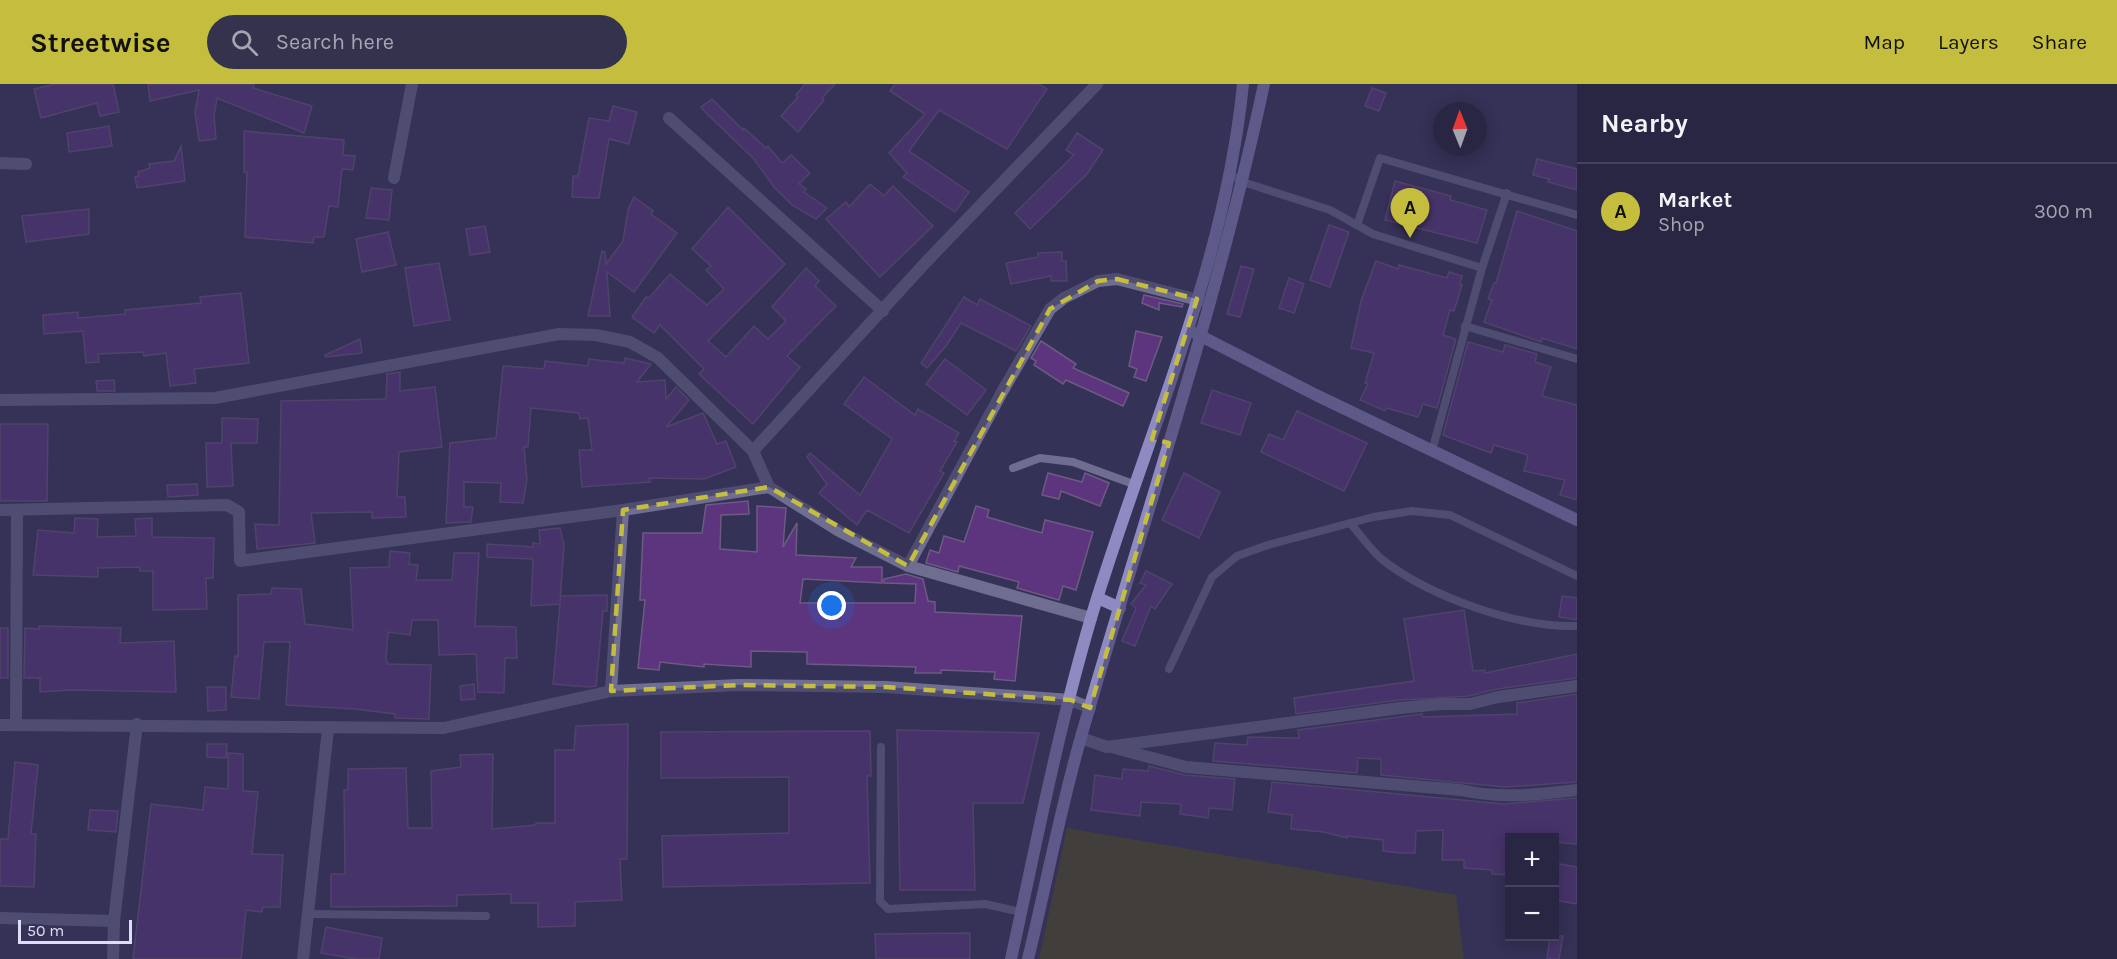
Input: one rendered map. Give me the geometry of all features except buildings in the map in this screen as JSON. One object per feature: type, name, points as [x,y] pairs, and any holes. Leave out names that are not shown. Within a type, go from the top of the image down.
[{"type":"street","points":[[394,178],[412,84]]},
{"type":"street","points":[[753,451],[1097,84]]},
{"type":"street","points":[[1011,959],[1091,618],[1197,299],[1230,174],[1239,130],[1243,84]]},
{"type":"street","points":[[1028,959],[1081,738],[1202,335],[1243,182],[1264,84]]},
{"type":"street","points":[[669,118],[883,311]]},
{"type":"street","points":[[0,163],[26,164]]},
{"type":"street","points":[[908,566],[1002,392],[1050,309],[1064,298],[1098,281],[1117,279],[1210,303]]},
{"type":"street","points":[[1188,331],[1202,335],[1316,395],[1577,520]]},
{"type":"street","points":[[0,400],[215,398],[560,334],[597,334],[630,342],[658,358],[753,451],[770,487],[839,531],[908,566],[1091,618]]},
{"type":"street","points":[[1152,439],[1169,443]]},
{"type":"street","points":[[0,510],[227,506],[238,512],[240,561],[623,510],[770,487]]},
{"type":"street","points":[[16,725],[17,510]]},
{"type":"street","points":[[611,691],[623,510]]},
{"type":"street","points":[[1098,598],[1120,608]]},
{"type":"street","points":[[0,724],[137,724],[328,729],[444,728],[611,691],[739,685],[886,687],[1071,700],[1090,708]]},
{"type":"street","points":[[1107,747],[1400,708],[1470,704],[1497,697],[1577,686]]},
{"type":"street","points":[[113,959],[114,921],[137,724]]},
{"type":"street","points":[[303,959],[328,729]]},
{"type":"street","points":[[1081,738],[1186,767],[1461,790],[1488,796],[1525,796],[1577,790]]},
{"type":"street","points":[[0,918],[114,921]]},
{"type":"lane","points":[[1357,225],[1380,158],[1577,215]]},
{"type":"lane","points":[[1230,174],[1243,182],[1330,210],[1373,234],[1482,268]]},
{"type":"lane","points":[[1432,451],[1465,326],[1507,193]]},
{"type":"lane","points":[[1465,326],[1577,359]]},
{"type":"lane","points":[[1013,468],[1040,458],[1073,462],[1136,485]]},
{"type":"lane","points":[[1169,669],[1212,577],[1237,556],[1350,523],[1412,511],[1450,515],[1577,576]]},
{"type":"lane","points":[[1350,523],[1382,560],[1416,582],[1469,604],[1518,619],[1561,627],[1577,626]]},
{"type":"lane","points":[[881,747],[880,901],[888,909],[985,904],[1021,912]]},
{"type":"lane","points":[[308,914],[486,916]]},
{"type":"highlighted area","points":[[1117,279],[1197,299],[1152,439],[1169,443],[1090,708],[1071,700],[886,687],[739,685],[611,691],[623,510],[769,487],[908,566],[1050,309],[1098,281]]},
{"type":"shaded area","points":[[1067,828],[1456,895],[1464,959],[1039,959]]},
{"type":"place","name":"Market","points":[[1410,238]]}]
